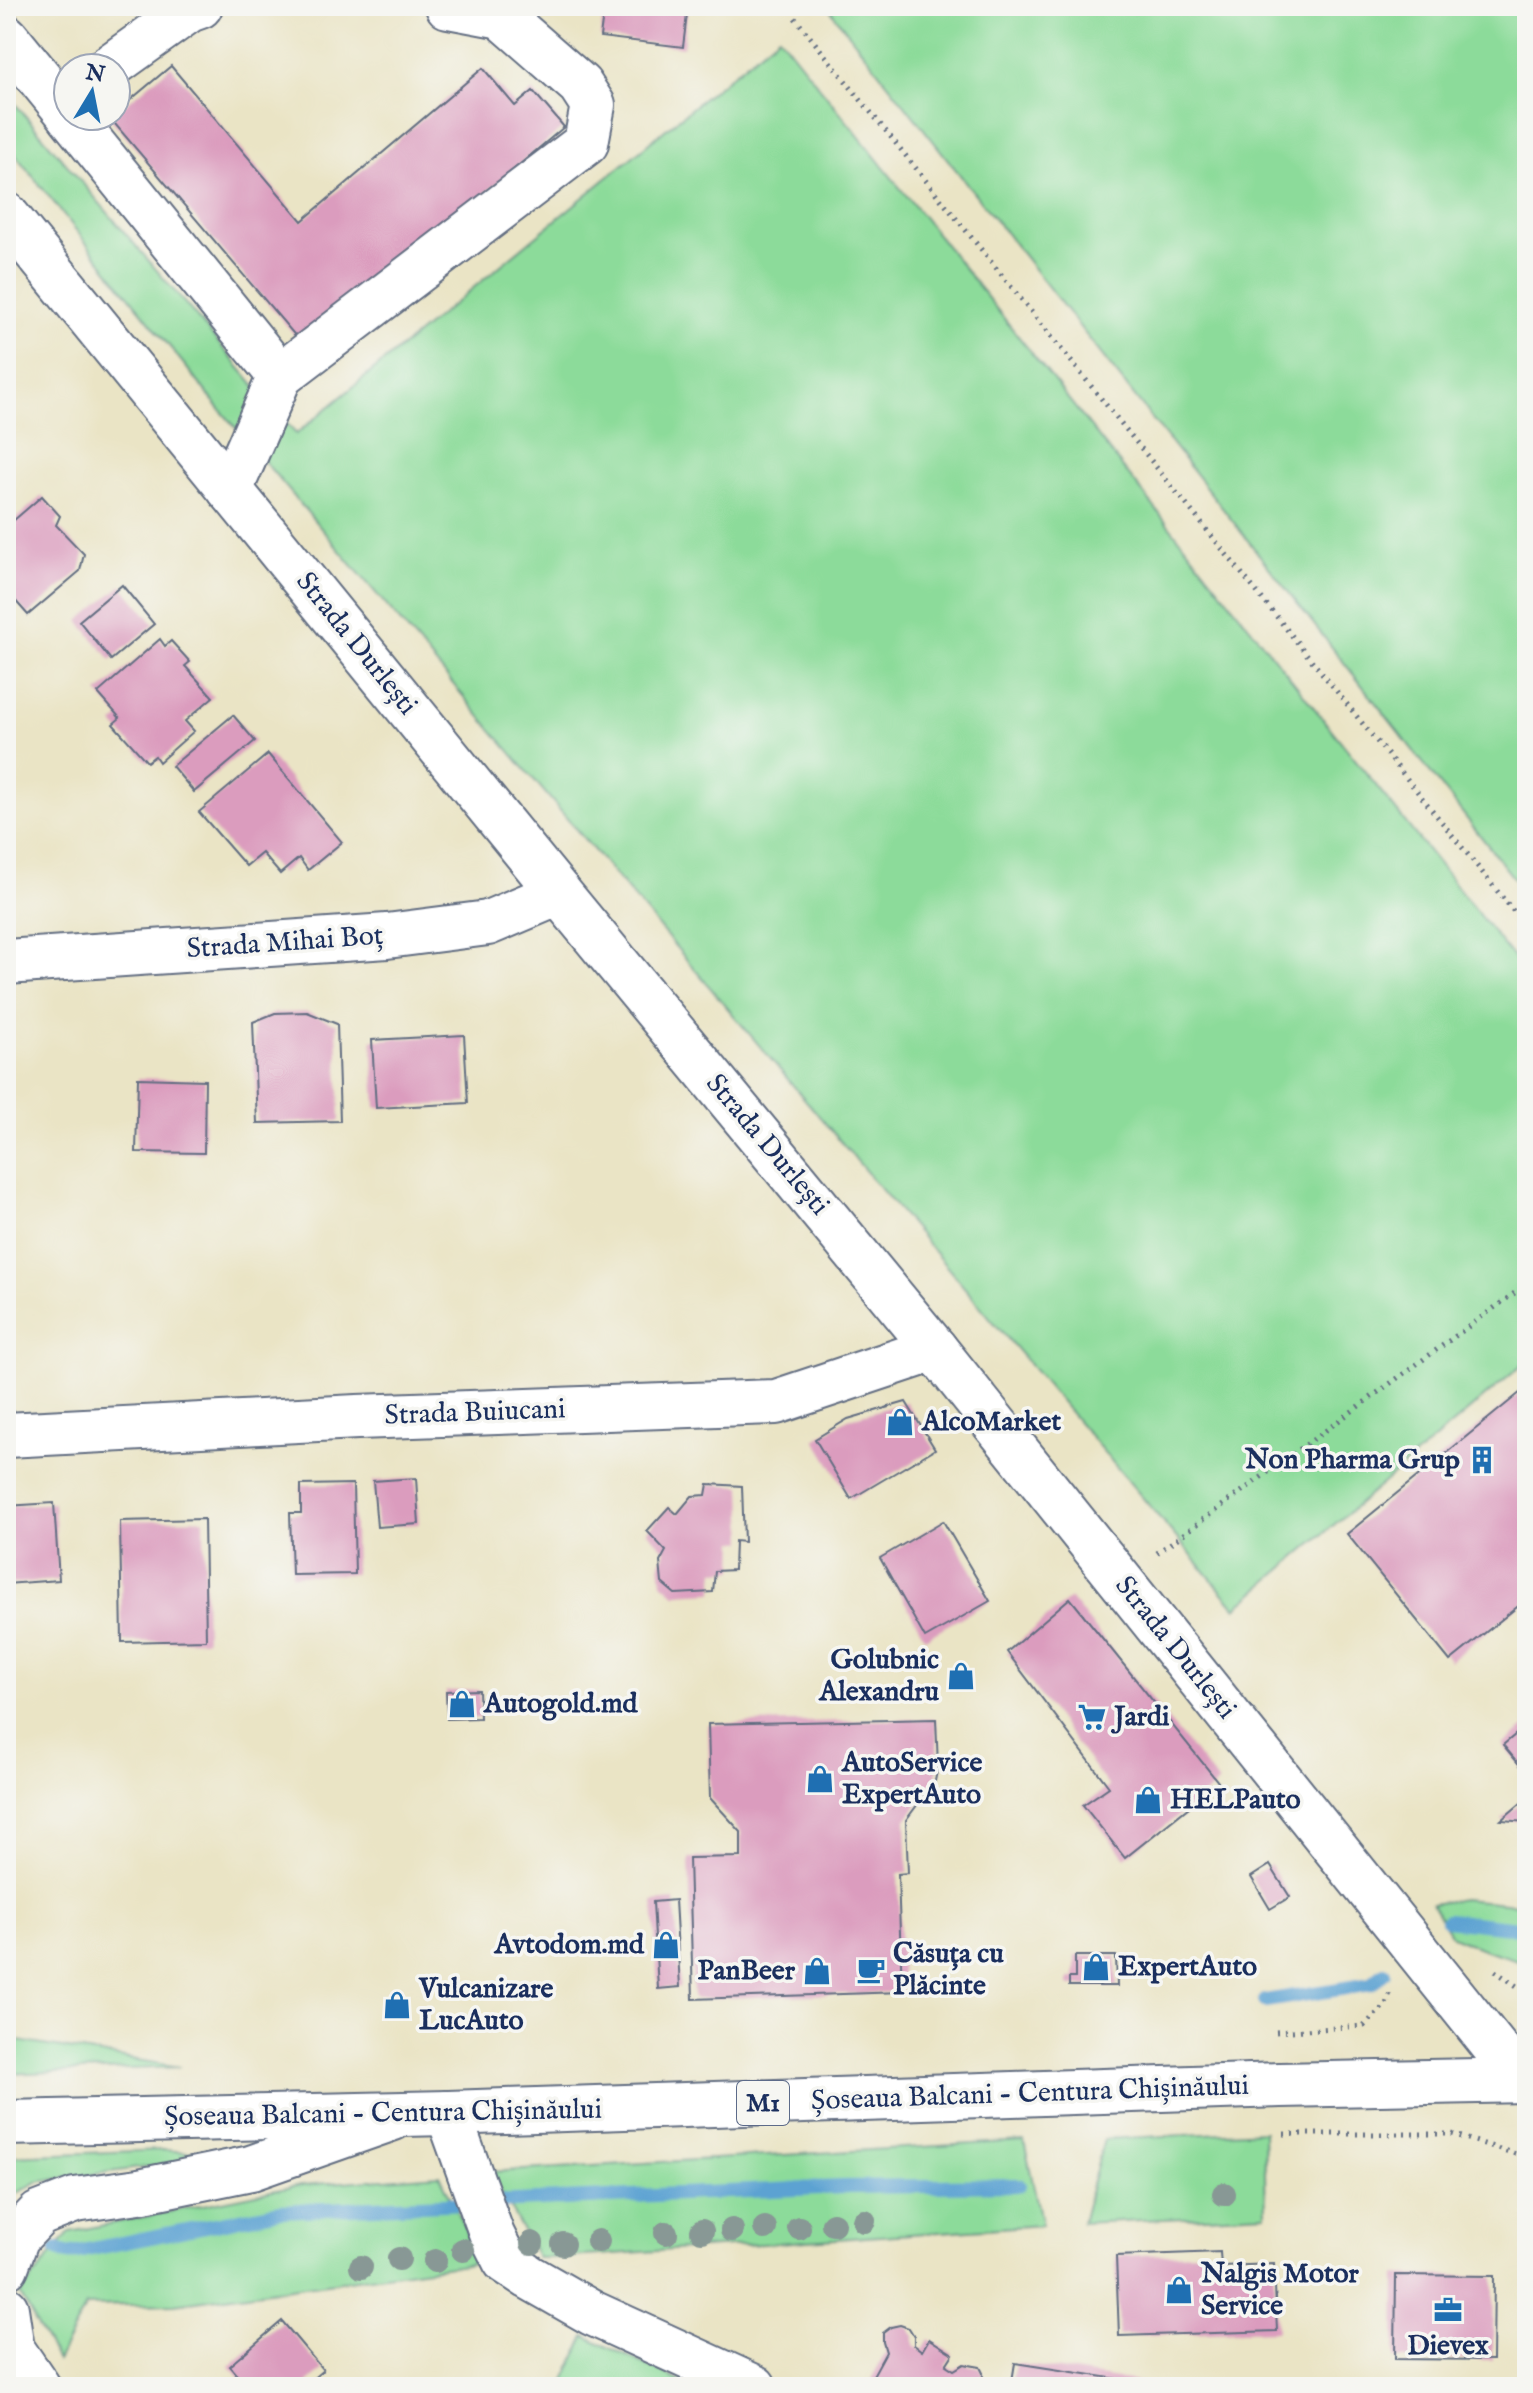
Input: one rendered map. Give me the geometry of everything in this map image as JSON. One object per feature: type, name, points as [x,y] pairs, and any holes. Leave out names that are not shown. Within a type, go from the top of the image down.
[{"type":"main road","points":[[130,52],[189,10],[200,6]]},
{"type":"main road","points":[[230,490],[280,376],[586,143],[593,105],[580,85],[501,16],[448,6]]},
{"type":"main road","points":[[6,37],[52,91]]},
{"type":"main road","points":[[86,132],[280,376]]},
{"type":"main road","name":"Strada Durlești","points":[[6,215],[935,1349],[1524,2080]]},
{"type":"main road","name":"Strada Mihai Boț","points":[[6,962],[387,936],[488,923],[559,893]]},
{"type":"main road","name":"Strada Buiucani","points":[[6,1435],[357,1417],[776,1402],[935,1349]]},
{"type":"main road","name":"Șoseaua Balcani - Centura Chișinăului","points":[[6,2123],[1524,2080]]},
{"type":"main road","points":[[6,2267],[17,2237],[39,2214],[75,2200],[139,2191],[251,2168],[429,2113],[480,2204],[505,2261],[592,2313],[754,2387]]},
{"type":"main road","points":[[6,2309],[12,2349],[38,2387]]},
{"type":"path","points":[[795,18],[1527,928]]},
{"type":"path","points":[[1121,1580],[1527,1284]]},
{"type":"path","points":[[1276,2032],[1364,2026],[1386,2004],[1393,1984]]},
{"type":"path","points":[[1283,2134],[1452,2134],[1519,2155],[1527,2162]]},
{"type":"green space","points":[[827,6],[1527,6],[1527,895]]},
{"type":"green space","points":[[779,36],[1527,975],[1527,1361],[1236,1608],[219,408],[6,143],[6,93],[296,434]]},
{"type":"green space","points":[[1462,1899],[1527,1905],[1527,1963],[1452,1936],[1432,1904]]},
{"type":"green space","points":[[6,2039],[180,2067],[6,2074]]},
{"type":"green space","points":[[1264,2131],[1266,2214],[1082,2223],[1104,2139]]},
{"type":"green space","points":[[1024,2141],[1042,2225],[555,2258],[538,2258],[490,2172]]},
{"type":"green space","points":[[164,2150],[199,2153],[199,2160],[37,2182],[6,2199],[6,2156]]},
{"type":"green space","points":[[440,2175],[480,2262],[174,2304],[86,2306],[57,2361],[20,2294],[70,2232],[301,2185]]},
{"type":"green space","points":[[585,2336],[692,2387],[562,2387]]},
{"type":"building","points":[[604,6],[688,6],[683,47],[600,37]]},
{"type":"building","points":[[171,66],[302,221],[483,68],[515,106],[533,91],[564,127],[304,346],[122,132],[132,132],[132,99]]},
{"type":"building","points":[[42,496],[60,516],[56,525],[84,554],[80,571],[28,615],[6,590],[6,527]]},
{"type":"building","points":[[122,585],[154,624],[111,660],[79,621]]},
{"type":"building","points":[[160,639],[165,646],[171,641],[190,662],[185,666],[213,697],[185,721],[194,731],[159,762],[155,756],[147,762],[113,724],[120,718],[98,693]]},
{"type":"building","points":[[233,715],[255,741],[194,792],[172,766]]},
{"type":"building","points":[[268,754],[342,842],[308,870],[299,858],[280,874],[262,853],[246,866],[199,812]]},
{"type":"building","points":[[307,1012],[337,1024],[340,1121],[257,1123],[253,1022],[275,1013]]},
{"type":"building","points":[[464,1035],[468,1103],[376,1108],[372,1040]]},
{"type":"building","points":[[138,1078],[205,1080],[204,1153],[136,1152]]},
{"type":"building","name":"Non Pharma Grup","points":[[1527,1387],[1527,1599],[1450,1661],[1347,1534]]},
{"type":"building","points":[[906,1402],[935,1449],[851,1499],[815,1439],[848,1419]]},
{"type":"building","points":[[416,1478],[419,1524],[377,1527],[373,1481]]},
{"type":"building","points":[[353,1484],[355,1574],[292,1575],[290,1513],[301,1513],[301,1485]]},
{"type":"building","points":[[708,1484],[742,1486],[744,1542],[735,1541],[734,1570],[715,1571],[713,1592],[675,1594],[662,1583],[660,1562],[666,1551],[647,1531],[669,1507],[677,1514],[692,1496],[706,1495]]},
{"type":"building","points":[[54,1503],[59,1580],[6,1584],[6,1506]]},
{"type":"building","points":[[204,1519],[206,1640],[122,1642],[120,1521]]},
{"type":"building","points":[[943,1521],[990,1601],[925,1638],[880,1558]]},
{"type":"building","points":[[1070,1598],[1219,1783],[1125,1858],[1083,1805],[1109,1787],[1007,1652]]},
{"type":"building","points":[[479,1690],[480,1718],[447,1719],[446,1691]]},
{"type":"building","points":[[936,1719],[938,1766],[935,1781],[906,1820],[908,1873],[898,1874],[902,1992],[693,1999],[689,1858],[741,1857],[741,1832],[710,1798],[708,1724]]},
{"type":"building","points":[[1527,1725],[1527,1774],[1503,1745]]},
{"type":"building","points":[[1527,1798],[1527,1822],[1501,1820]]},
{"type":"building","points":[[1270,1865],[1290,1897],[1270,1909],[1251,1877]]},
{"type":"building","points":[[675,1900],[680,1987],[658,1989],[653,1902]]},
{"type":"building","name":"ExpertAuto","points":[[1075,1956],[1116,1956],[1117,1986],[1069,1986],[1069,1978],[1075,1978]]},
{"type":"building","points":[[1220,2252],[1221,2266],[1274,2264],[1277,2331],[1119,2336],[1116,2256]]},
{"type":"building","points":[[1396,2275],[1494,2276],[1493,2360],[1395,2359]]},
{"type":"building","points":[[282,2321],[323,2370],[303,2387],[247,2387],[229,2366]]},
{"type":"building","points":[[900,2325],[909,2328],[914,2336],[914,2345],[922,2351],[929,2339],[953,2354],[946,2365],[954,2370],[964,2364],[980,2367],[982,2387],[881,2387],[870,2381],[886,2352],[883,2333]]},
{"type":"building","points":[[1015,2363],[1156,2385],[1156,2387],[1011,2387]]},
{"type":"waterway","points":[[1447,1920],[1527,1929]]},
{"type":"waterway","points":[[1265,2001],[1371,1984],[1384,1973]]},
{"type":"waterway","points":[[56,2249],[67,2254],[280,2211],[843,2187],[1019,2185]]},
{"type":"place","name":"AlcoMarket","points":[[900,1422]]},
{"type":"place","name":"Non Pharma Grup","points":[[1482,1460]]},
{"type":"place","name":"Golubnic Alexandru","points":[[961,1676]]},
{"type":"place","name":"Autogold.md","points":[[462,1704]]},
{"type":"place","name":"Jardi","points":[[1092,1717]]},
{"type":"place","name":"AutoService ExpertAuto","points":[[820,1779]]},
{"type":"place","name":"HELPauto","points":[[1148,1800]]},
{"type":"place","name":"Avtodom.md","points":[[666,1945]]},
{"type":"place","name":"ExpertAuto","points":[[1096,1967]]},
{"type":"place","name":"Căsuța cu Plăcinte","points":[[871,1970]]},
{"type":"place","name":"PanBeer","points":[[817,1971]]},
{"type":"place","name":"Vulcanizare LucAuto","points":[[397,2005]]},
{"type":"place","name":"Nalgis Motor Service","points":[[1179,2290]]},
{"type":"place","name":"Dievex","points":[[1448,2310]]}]
